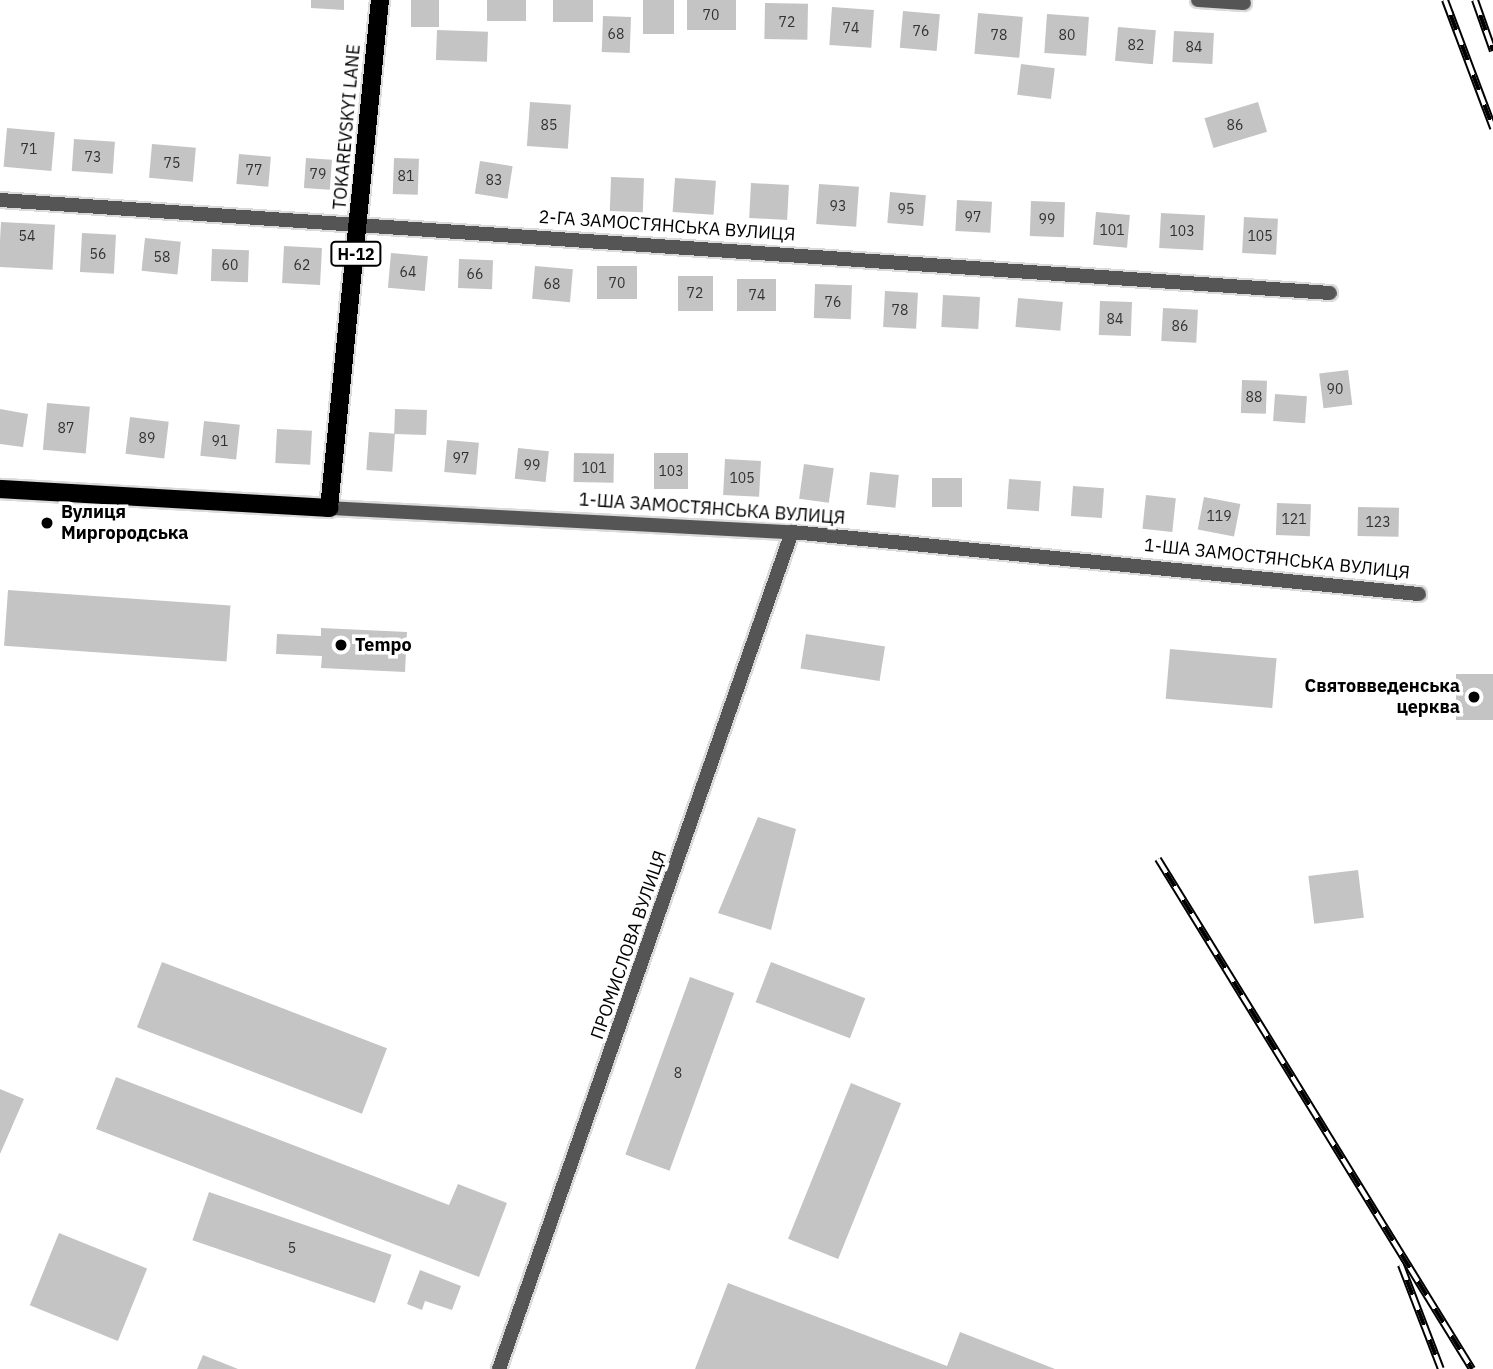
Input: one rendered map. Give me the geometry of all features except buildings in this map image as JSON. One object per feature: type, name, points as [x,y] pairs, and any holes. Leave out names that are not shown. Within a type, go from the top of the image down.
[{"type":"main road","name":"TOKAREVSKYI LANE","points":[[329,508],[380,0]]},
{"type":"main road","name":"1-ША ЗАМОСТЯНСЬКА ВУЛИЦЯ","points":[[0,489],[329,508]]},
{"type":"street","points":[[1198,0],[1244,3]]},
{"type":"street","name":"2-ГА ЗАМОСТЯНСЬКА ВУЛИЦЯ","points":[[0,200],[1330,293]]},
{"type":"street","name":"1-ША ЗАМОСТЯНСЬКА ВУЛИЦЯ","points":[[329,508],[792,533],[1419,594]]},
{"type":"street","name":"ПРОМИСЛОВА ВУЛИЦЯ","points":[[499,1369],[792,533]]},
{"type":"railway","points":[[1445,0],[1493,128]]},
{"type":"railway","points":[[1475,0],[1493,51]]},
{"type":"railway","points":[[1158,859],[1472,1369]]},
{"type":"railway","points":[[1401,1265],[1441,1369]]},
{"type":"place","name":"Вулиця Миргородська","points":[[47,523]]},
{"type":"place","name":"Tempo","points":[[341,645]]},
{"type":"place","name":"Святовведенська церква","points":[[1474,697]]}]
